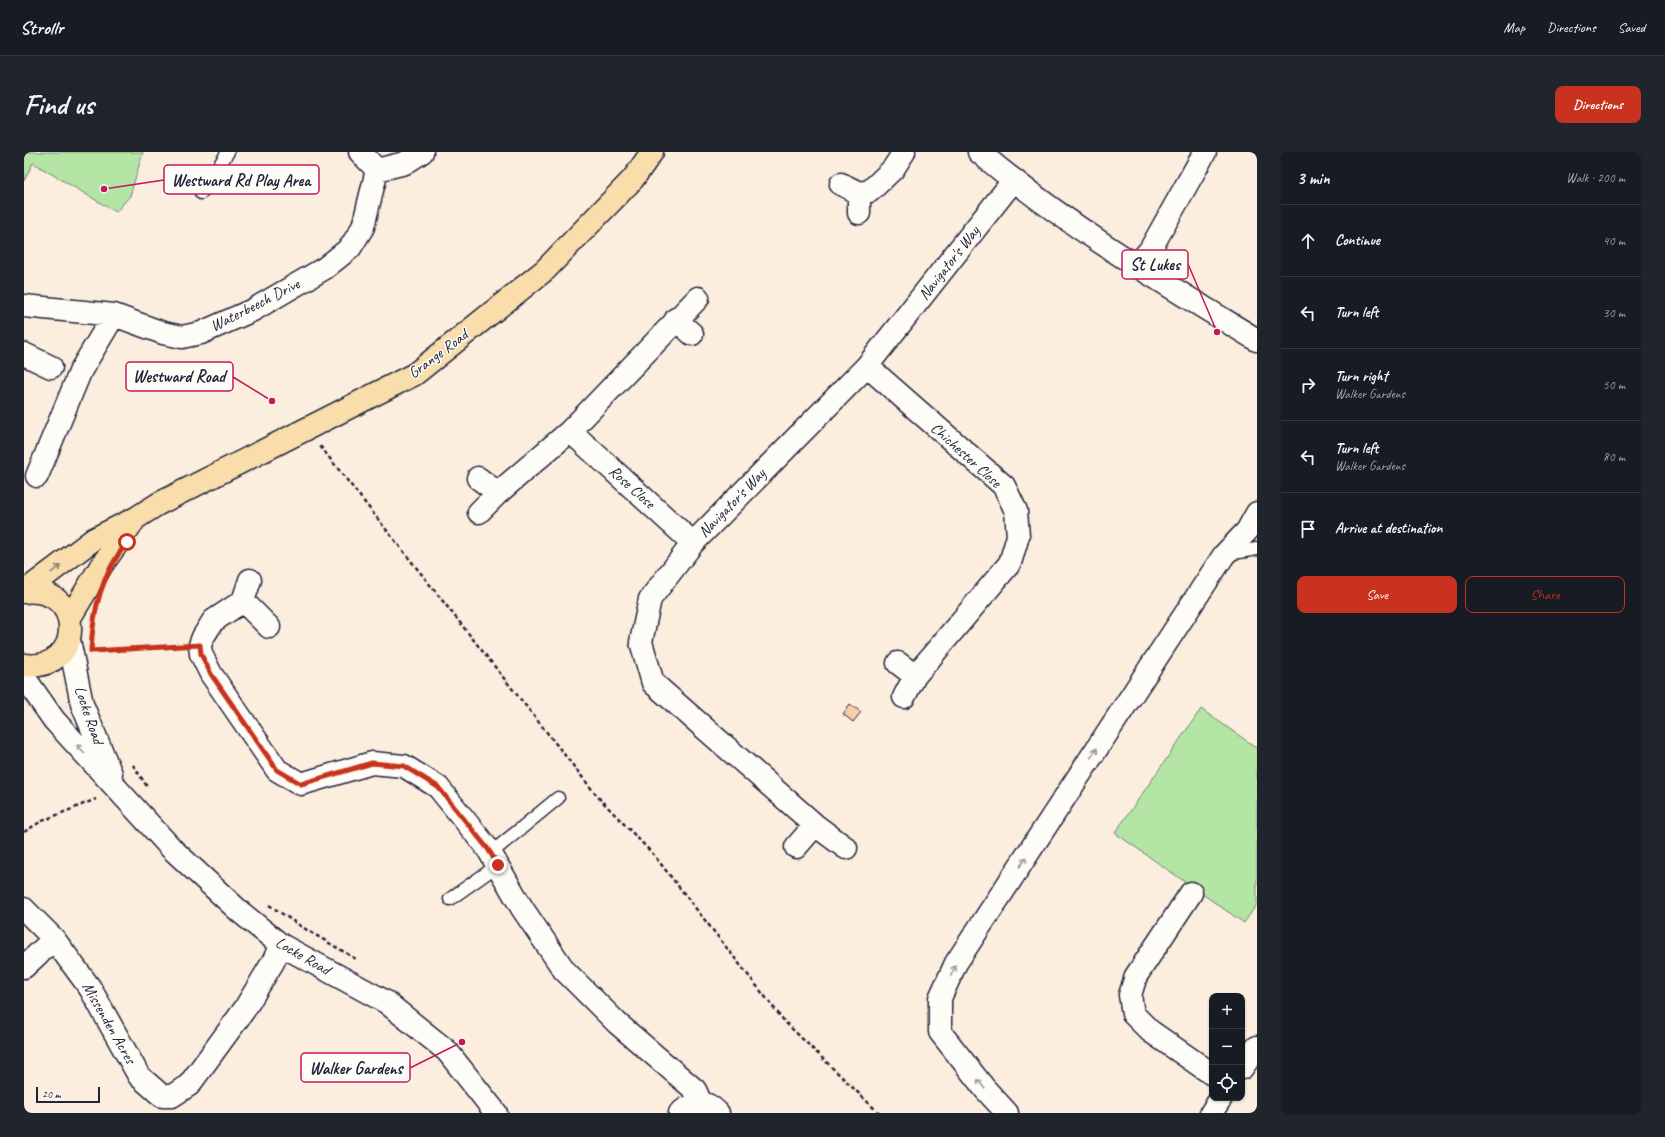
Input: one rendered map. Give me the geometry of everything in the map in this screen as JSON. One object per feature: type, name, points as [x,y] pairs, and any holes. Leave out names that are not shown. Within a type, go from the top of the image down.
[{"type":"main road","name":"Grange Road","points":[[24,592],[94,539],[136,518],[158,504],[415,374],[545,270],[633,179],[652,152]]},
{"type":"main road","name":"Grange Road","points":[[24,665],[35,667],[46,664],[56,659],[64,650],[69,630],[101,566],[136,518]]},
{"type":"main road","points":[[24,592],[36,590],[47,593],[57,599],[65,608],[69,630]]},
{"type":"street","points":[[360,152],[376,170],[404,162],[422,152]]},
{"type":"street","points":[[853,197],[870,191],[893,169],[904,152]]},
{"type":"street","points":[[980,152],[1014,181],[1136,266],[1257,340]]},
{"type":"street","points":[[1136,266],[1150,250],[1205,152]]},
{"type":"street","name":"Waterbeech Drive","points":[[24,306],[114,315],[163,333],[182,337],[201,333],[253,310],[325,268],[350,248],[363,228],[376,170]]},
{"type":"street","name":"Navigator's Way","points":[[846,848],[815,825],[653,683],[641,642],[650,599],[693,543],[867,366],[1014,181]]},
{"type":"street","points":[[479,512],[570,431],[676,319],[698,298]]},
{"type":"street","points":[[37,476],[81,370],[114,315]]},
{"type":"street","points":[[676,319],[692,334]]},
{"type":"street","points":[[24,354],[52,367]]},
{"type":"street","name":"Chichester Close","points":[[867,366],[1004,486],[1016,511],[1018,536],[1010,563],[906,669],[904,697]]},
{"type":"street","name":"Rose Close","points":[[570,431],[693,543]]},
{"type":"street","points":[[478,478],[498,494]]},
{"type":"street","points":[[1007,1113],[985,1089],[940,1032],[940,998],[956,963],[1224,554],[1247,531],[1257,513]]},
{"type":"street","points":[[250,580],[243,601],[213,621],[200,645],[201,654],[211,674],[277,770],[301,784],[372,763],[404,766],[438,787],[494,859],[522,908],[564,970],[617,1023],[695,1090],[710,1108]]},
{"type":"street","points":[[243,601],[270,627]]},
{"type":"street","name":"Locke Road","points":[[69,630],[82,704],[116,788]]},
{"type":"street","name":"Locke Road","points":[[24,677],[54,720],[172,849],[238,910],[281,945],[386,1002],[447,1051],[496,1113]]},
{"type":"street","points":[[796,847],[815,825]]},
{"type":"street","points":[[1191,893],[1136,976],[1130,995],[1133,1014],[1150,1031],[1209,1072]]},
{"type":"street","name":"Missenden Acres","points":[[24,909],[54,939],[90,988],[139,1076],[162,1096],[175,1104],[244,1010],[273,962],[281,945]]},
{"type":"street","points":[[24,967],[54,939]]},
{"type":"street","points":[[1244,1065],[1257,1046]]},
{"type":"street","points":[[1211,1113],[1219,1101]]},
{"type":"street","points":[[680,1113],[691,1104],[710,1108]]},
{"type":"lane","points":[[201,192],[228,152]]},
{"type":"lane","points":[[1224,554],[1257,549]]},
{"type":"lane","points":[[450,898],[494,859],[558,798]]},
{"type":"path","points":[[306,429],[350,481],[598,797],[653,854],[785,1022],[879,1113]]},
{"type":"path","points":[[91,651],[200,645]]},
{"type":"path","points":[[131,763],[148,788]]},
{"type":"path","points":[[24,832],[40,822],[104,796],[116,788]]},
{"type":"path","points":[[265,902],[302,927],[362,963]]},
{"type":"green space","points":[[24,152],[143,152],[130,196],[116,212],[33,163],[24,181]]},
{"type":"green space","points":[[1201,709],[1257,748],[1257,904],[1244,923],[1115,833]]},
{"type":"building","points":[[850,704],[861,712],[853,722],[843,714]]},
{"type":"place","name":"Westward Rd Play Area","points":[[104,189]]},
{"type":"place","name":"St Lukes","points":[[1217,332]]},
{"type":"place","name":"Westward Road","points":[[272,401]]},
{"type":"place","name":"Walker Gardens","points":[[462,1042]]},
{"type":"route","points":[[127,542],[114,558],[102,585],[92,630],[91,651],[200,645],[201,654],[211,674],[277,770],[301,784],[372,763],[404,766],[438,787],[488,849],[498,865]]}]
